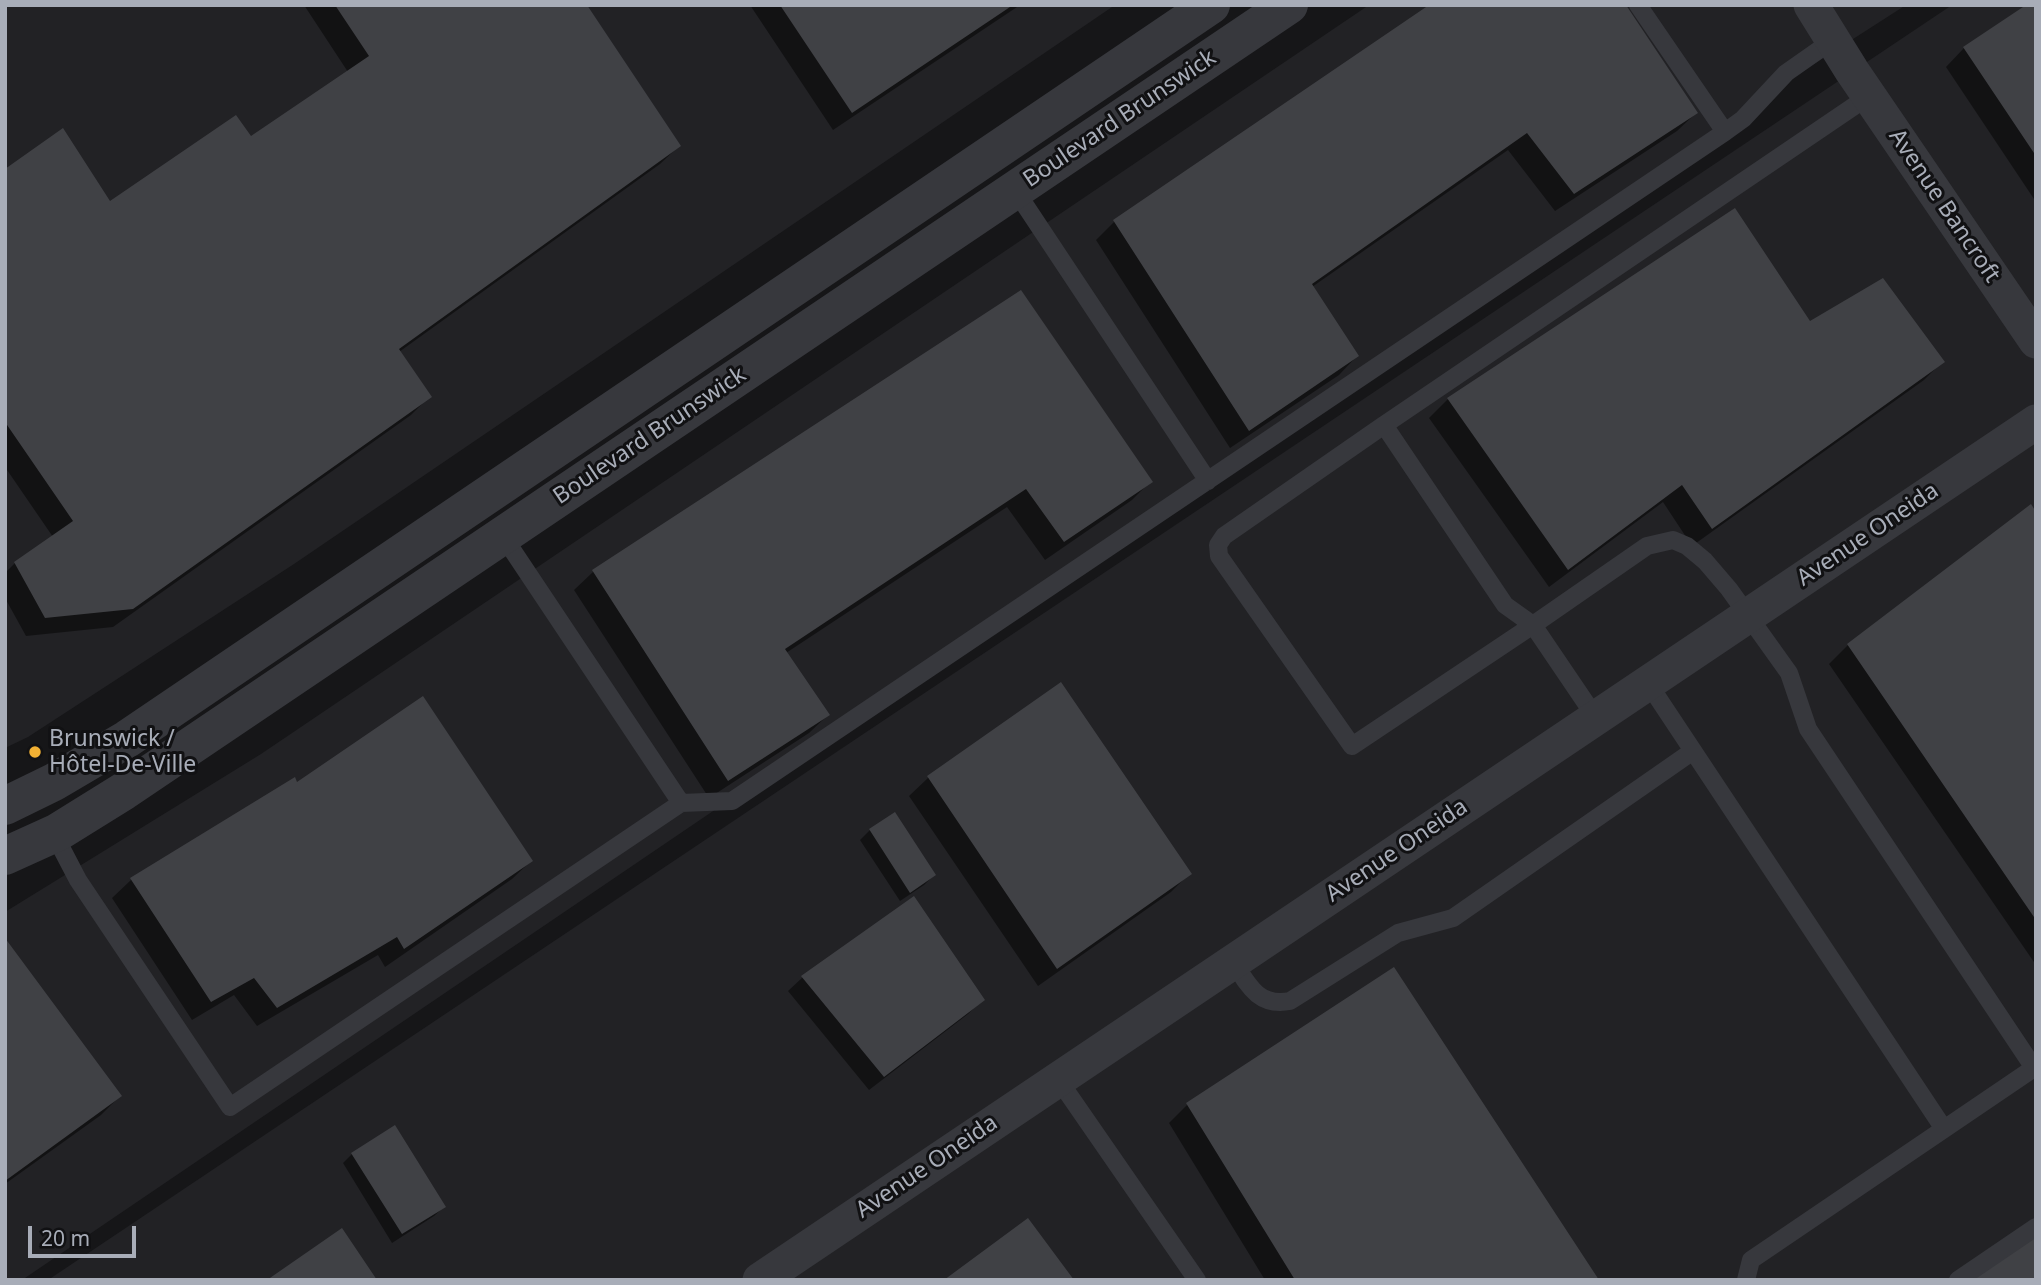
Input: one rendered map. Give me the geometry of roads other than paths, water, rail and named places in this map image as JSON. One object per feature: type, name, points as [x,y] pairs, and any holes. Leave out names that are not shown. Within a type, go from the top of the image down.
[{"type":"street","name":"Boulevard Brunswick","points":[[5,806],[54,782],[127,739],[1211,5]]},
{"type":"street","name":"Boulevard Brunswick","points":[[5,856],[54,835],[124,791],[1289,5]]},
{"type":"street","name":"Avenue Bancroft","points":[[1811,5],[1861,84],[2036,341]]},
{"type":"street","name":"Avenue Oneida","points":[[760,1280],[2036,422]]},
{"type":"lane","points":[[1638,5],[1725,132]]},
{"type":"lane","points":[[54,835],[78,880],[230,1107],[681,803],[732,802],[1725,132],[1743,119],[1786,73],[1833,40]]},
{"type":"lane","points":[[1746,1280],[1751,1260],[2035,1068],[1808,729],[1789,673],[1749,615],[1705,561],[1687,546],[1673,540],[1647,546],[1352,746],[1219,556],[1218,545],[1224,536],[1861,84]]},
{"type":"lane","points":[[1015,190],[1208,481]]},
{"type":"lane","points":[[1384,425],[1505,605],[1533,625],[1596,718]]},
{"type":"lane","points":[[503,536],[681,803]]},
{"type":"lane","points":[[1648,683],[1944,1129]]},
{"type":"lane","points":[[1233,961],[1263,999],[1271,1003],[1290,1001],[1398,933],[1453,918],[1693,751]]},
{"type":"lane","points":[[1058,1079],[1197,1280]]},
{"type":"lane","points":[[1958,1280],[2036,1227]]},
{"type":"place","name":"Brunswick / Hôtel-De-Ville","points":[[35,752]]}]
